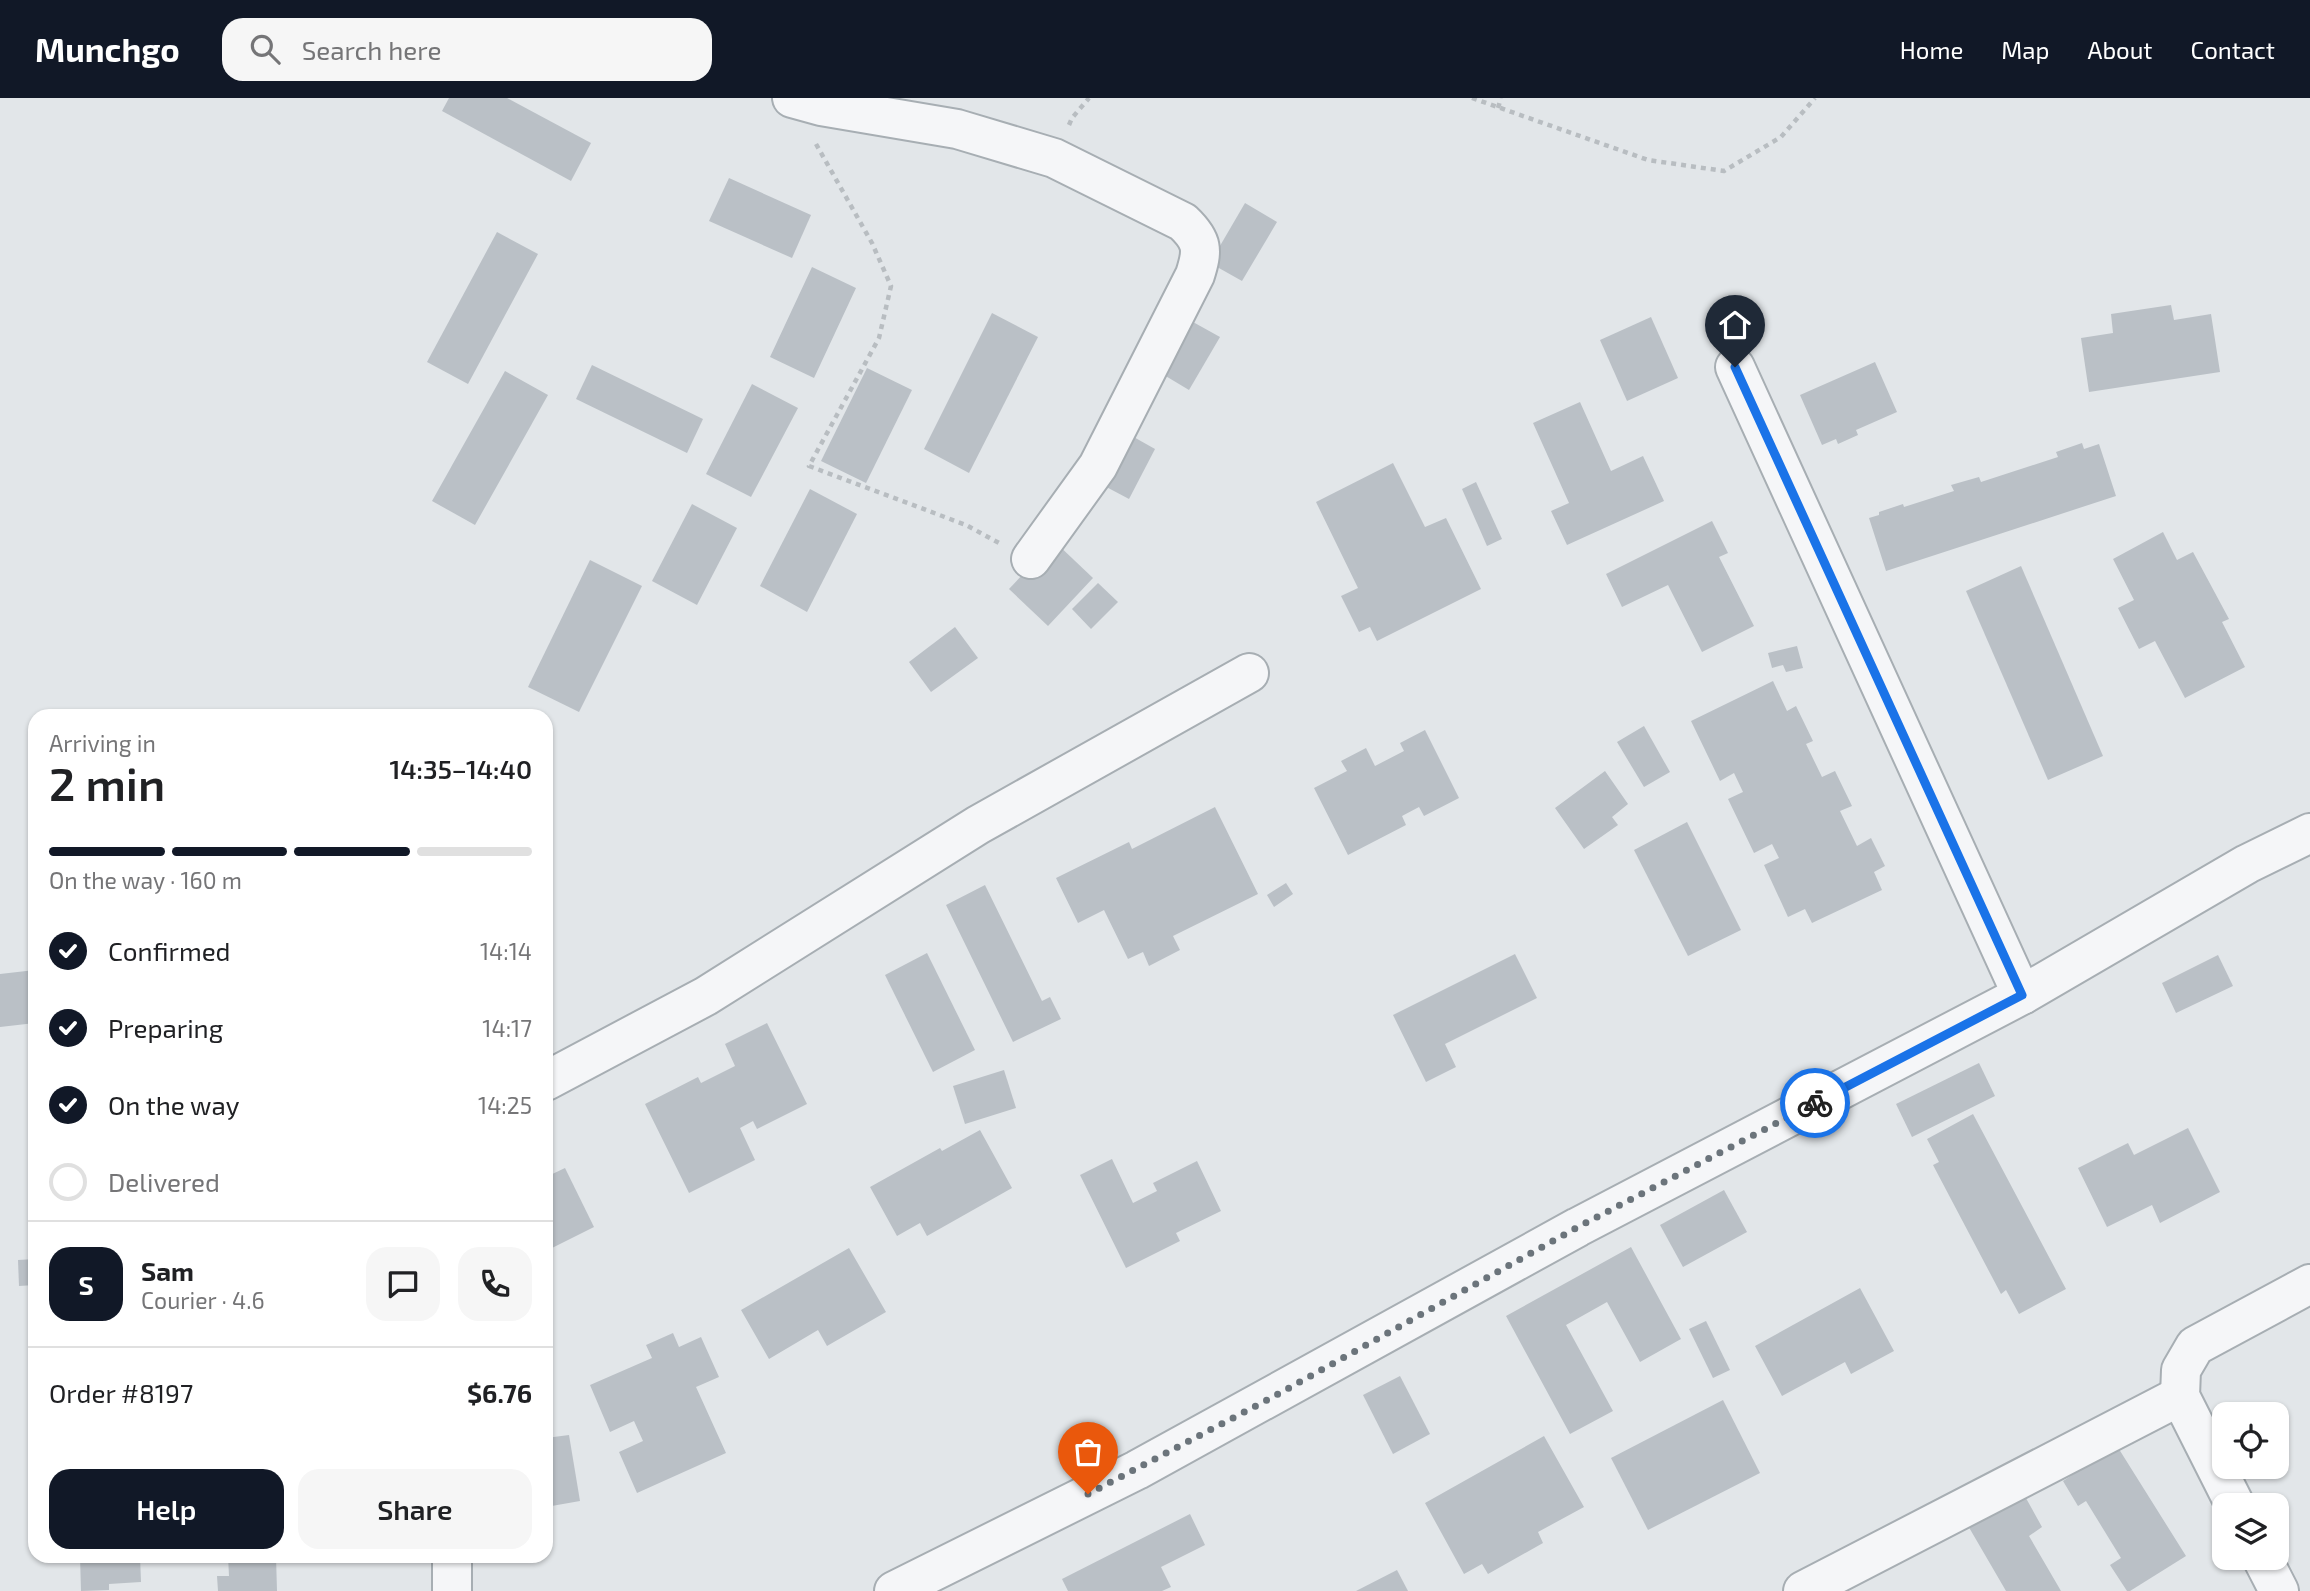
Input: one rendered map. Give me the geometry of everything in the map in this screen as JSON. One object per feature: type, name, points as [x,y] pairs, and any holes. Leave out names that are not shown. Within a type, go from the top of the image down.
[{"type":"street","points":[[792,98],[821,106],[957,130],[1054,158],[1183,222],[1201,246],[1195,275],[1098,466],[1031,559]]},
{"type":"street","points":[[1735,367],[2022,995]]},
{"type":"street","points":[[553,1076],[706,996],[978,825],[1249,673]]},
{"type":"street","points":[[894,1591],[1137,1470],[1578,1227],[2022,995],[2247,864],[2310,833]]},
{"type":"street","points":[[2229,1493],[2180,1396],[2181,1370],[2195,1346],[2310,1284]]},
{"type":"street","points":[[1803,1591],[2180,1396]]},
{"type":"street","points":[[452,1563],[452,1591]]},
{"type":"street","points":[[2268,1570],[2279,1591]]},
{"type":"path","points":[[1472,98],[1648,160],[1724,171],[1781,138],[1815,98]]},
{"type":"path","points":[[1498,107],[1502,98]]},
{"type":"path","points":[[811,134],[872,243],[891,286],[879,338],[809,466],[966,525],[1031,559]]},
{"type":"building","points":[[449,98],[507,98],[591,143],[571,181],[442,111]]},
{"type":"building","points":[[729,178],[811,215],[792,258],[709,221]]},
{"type":"building","points":[[1245,203],[1277,222],[1242,281],[1210,263]]},
{"type":"building","points":[[497,232],[538,254],[468,384],[427,362]]},
{"type":"building","points":[[812,267],[856,288],[814,378],[770,357]]},
{"type":"building","points":[[2171,305],[2174,320],[2211,314],[2220,372],[2089,392],[2081,338],[2113,333],[2111,314]]},
{"type":"building","points":[[992,313],[1038,337],[969,473],[924,449]]},
{"type":"building","points":[[1184,317],[1220,337],[1189,390],[1154,369]]},
{"type":"building","points":[[1651,317],[1678,378],[1627,401],[1600,340]]},
{"type":"building","points":[[1875,362],[1897,412],[1856,430],[1858,435],[1838,444],[1836,439],[1822,445],[1800,395]]},
{"type":"building","points":[[592,365],[703,419],[687,453],[576,399]]},
{"type":"building","points":[[867,368],[912,390],[866,483],[821,461]]},
{"type":"building","points":[[505,371],[548,395],[475,525],[432,501]]},
{"type":"building","points":[[752,384],[798,408],[751,497],[706,474]]},
{"type":"building","points":[[1580,402],[1611,471],[1643,456],[1664,501],[1567,545],[1551,511],[1569,503],[1533,423]]},
{"type":"building","points":[[1123,431],[1155,449],[1129,499],[1097,482]]},
{"type":"building","points":[[2082,443],[2084,449],[2099,444],[2116,496],[1886,571],[1869,518],[1903,504],[1904,507],[1954,491],[1951,485],[1979,477],[1981,482],[2058,457],[2056,452]]},
{"type":"building","points":[[1393,463],[1425,527],[1446,518],[1481,589],[1377,641],[1370,627],[1359,632],[1341,596],[1358,588],[1316,502]]},
{"type":"building","points":[[1476,482],[1502,539],[1487,546],[1462,489]]},
{"type":"building","points":[[810,489],[857,514],[807,612],[760,586]]},
{"type":"building","points":[[692,504],[737,528],[697,605],[652,581]]},
{"type":"building","points":[[1712,521],[1728,553],[1719,557],[1754,626],[1702,652],[1668,585],[1622,607],[1606,574]]},
{"type":"building","points":[[2163,532],[2177,560],[2193,552],[2229,619],[2222,622],[2245,667],[2185,698],[2155,641],[2139,649],[2118,608],[2134,600],[2113,559]]},
{"type":"building","points":[[1054,541],[1093,578],[1048,626],[1009,589]]},
{"type":"building","points":[[590,560],[642,586],[579,712],[528,687]]},
{"type":"building","points":[[2021,566],[2103,756],[2048,780],[1966,591]]},
{"type":"building","points":[[1098,583],[1118,602],[1091,629],[1072,609]]},
{"type":"building","points":[[955,627],[978,658],[931,692],[909,662]]},
{"type":"building","points":[[1797,646],[1803,668],[1786,672],[1783,665],[1772,668],[1768,653]]},
{"type":"building","points":[[1773,681],[1787,711],[1796,706],[1813,741],[1806,744],[1822,777],[1835,771],[1852,806],[1840,811],[1857,846],[1871,838],[1885,866],[1874,872],[1882,890],[1812,923],[1805,909],[1788,917],[1764,865],[1779,858],[1772,844],[1754,853],[1728,799],[1743,792],[1734,773],[1720,781],[1691,721]]},
{"type":"building","points":[[1644,726],[1670,772],[1644,787],[1617,742]]},
{"type":"building","points":[[1425,730],[1459,798],[1424,816],[1419,807],[1402,816],[1406,825],[1348,855],[1314,788],[1347,771],[1341,761],[1366,748],[1375,766],[1404,751],[1400,743]]},
{"type":"building","points":[[1605,771],[1628,804],[1612,817],[1618,825],[1584,849],[1555,808]]},
{"type":"building","points":[[1215,807],[1258,894],[1173,936],[1180,950],[1149,966],[1143,952],[1128,959],[1104,910],[1078,923],[1056,878],[1129,842],[1132,849]]},
{"type":"building","points":[[1687,822],[1741,930],[1688,956],[1634,850]]},
{"type":"building","points":[[1286,883],[1293,894],[1274,907],[1267,895]]},
{"type":"building","points":[[985,885],[1042,1001],[1050,997],[1061,1019],[1013,1042],[946,905]]},
{"type":"building","points":[[927,953],[975,1050],[933,1072],[885,975]]},
{"type":"building","points":[[1515,954],[1537,998],[1445,1044],[1456,1067],[1426,1082],[1393,1015]]},
{"type":"building","points":[[2218,955],[2233,986],[2176,1013],[2162,983]]},
{"type":"building","points":[[28,971],[28,1024],[0,1027],[0,974]]},
{"type":"building","points":[[767,1023],[807,1104],[757,1129],[753,1121],[740,1128],[755,1160],[689,1193],[645,1104],[698,1077],[701,1083],[735,1066],[725,1044]]},
{"type":"building","points":[[1979,1063],[1995,1096],[1912,1137],[1896,1104]]},
{"type":"building","points":[[1004,1070],[1016,1108],[965,1124],[953,1086]]},
{"type":"building","points":[[1973,1114],[2066,1289],[2019,1314],[2006,1290],[2001,1294],[1933,1165],[1939,1162],[1927,1139]]},
{"type":"building","points":[[2188,1128],[2220,1192],[2160,1223],[2152,1205],[2107,1227],[2078,1168],[2128,1143],[2134,1155]]},
{"type":"building","points":[[980,1130],[1012,1188],[927,1236],[920,1223],[897,1236],[870,1187],[940,1148],[942,1151]]},
{"type":"building","points":[[1112,1159],[1133,1203],[1157,1191],[1153,1183],[1197,1161],[1221,1211],[1176,1233],[1180,1241],[1126,1268],[1080,1175]]},
{"type":"building","points":[[565,1168],[594,1227],[553,1248],[553,1174]]},
{"type":"building","points":[[1724,1190],[1747,1232],[1683,1267],[1660,1225]]},
{"type":"building","points":[[1631,1247],[1681,1339],[1640,1362],[1607,1302],[1566,1325],[1613,1411],[1570,1434],[1506,1316]]},
{"type":"building","points":[[849,1248],[886,1312],[827,1346],[818,1330],[769,1359],[741,1310]]},
{"type":"building","points":[[28,1259],[28,1285],[19,1286],[18,1260]]},
{"type":"building","points":[[1860,1288],[1894,1351],[1851,1374],[1845,1362],[1782,1396],[1755,1346]]},
{"type":"building","points":[[1706,1321],[1730,1370],[1713,1378],[1689,1329]]},
{"type":"building","points":[[673,1333],[679,1347],[701,1337],[719,1377],[696,1387],[726,1453],[637,1493],[619,1452],[643,1441],[634,1421],[610,1432],[590,1385],[652,1358],[646,1345]]},
{"type":"building","points":[[1400,1376],[1430,1434],[1393,1454],[1363,1395]]},
{"type":"building","points":[[1723,1400],[1760,1473],[1648,1530],[1611,1458]]},
{"type":"building","points":[[569,1435],[580,1501],[553,1506],[553,1437]]},
{"type":"building","points":[[1544,1436],[1584,1507],[1538,1532],[1543,1543],[1488,1574],[1482,1564],[1464,1574],[1425,1503]]},
{"type":"building","points":[[2117,1446],[2186,1556],[2130,1591],[2127,1591],[2110,1565],[2121,1558],[2086,1501],[2078,1506],[2063,1481]]},
{"type":"building","points":[[2022,1491],[2042,1527],[2029,1536],[2061,1591],[2006,1591],[1967,1524]]},
{"type":"building","points":[[1190,1514],[1205,1545],[1161,1567],[1171,1587],[1162,1591],[1068,1591],[1062,1579]]},
{"type":"building","points":[[80,1563],[140,1563],[141,1582],[109,1584],[109,1590],[81,1591]]},
{"type":"building","points":[[228,1563],[276,1563],[277,1591],[218,1591],[217,1576],[229,1576]]},
{"type":"building","points":[[1397,1570],[1408,1591],[1356,1591]]},
{"type":"way so far","points":[[1088,1494],[1271,1398],[1578,1227],[1815,1103]]},
{"type":"route","points":[[1735,367],[2022,995],[1815,1103]]}]
